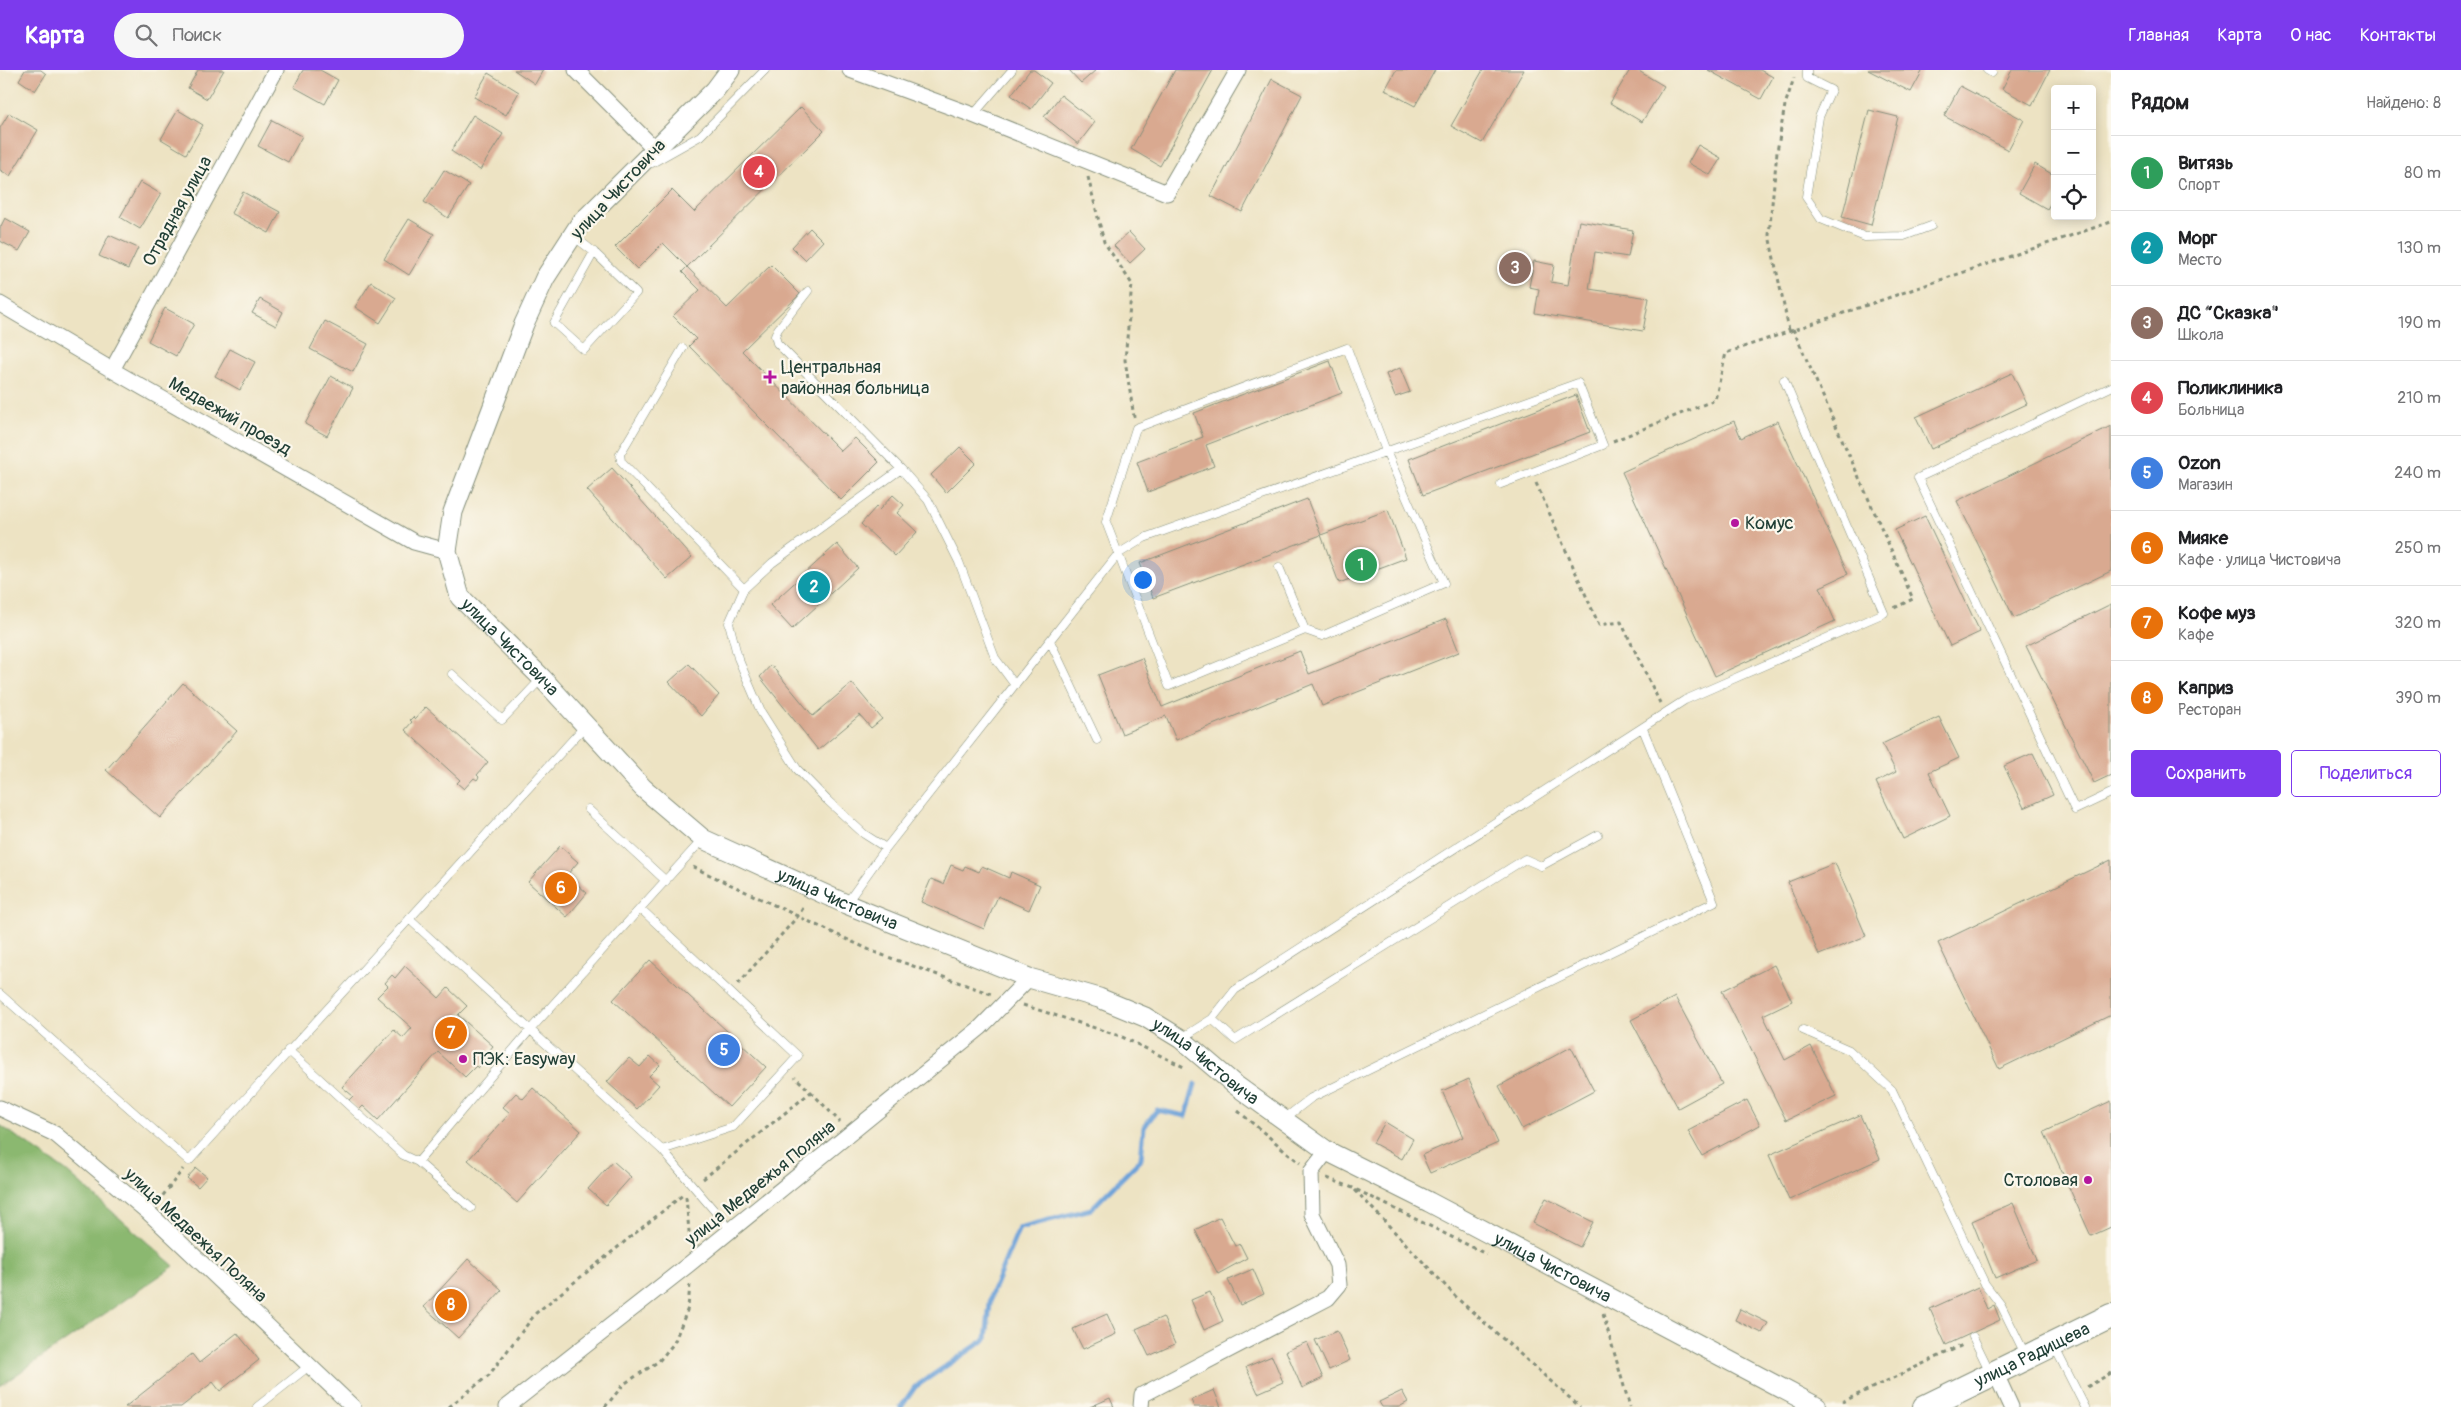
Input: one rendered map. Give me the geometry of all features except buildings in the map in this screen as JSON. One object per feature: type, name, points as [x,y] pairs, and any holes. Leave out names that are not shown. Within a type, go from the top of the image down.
[{"type":"main road","name":"улица Радищева","points":[[1925,1407],[2111,1316]]},
{"type":"street","name":"Отрадная улица","points":[[112,370],[276,70]]},
{"type":"street","name":"улица Чистовича","points":[[730,70],[715,90],[654,148],[630,175],[580,224],[544,278],[524,324],[454,512],[446,551],[460,596],[542,678],[642,788],[703,840],[846,904],[1028,978],[1099,998],[1145,1017],[1180,1039],[1234,1084],[1327,1151],[1429,1202],[1817,1407]]},
{"type":"street","points":[[850,70],[867,72],[1167,193],[1238,70]]},
{"type":"street","points":[[577,71],[654,148]]},
{"type":"street","name":"Медвежий проезд","points":[[0,304],[414,542],[446,551]]},
{"type":"street","name":"улица Медвежья Поляна","points":[[507,1407],[688,1265],[980,1028],[1028,978]]},
{"type":"street","name":"улица Медвежья Поляна","points":[[0,1108],[55,1134],[149,1213],[353,1407]]},
{"type":"street","points":[[1141,1407],[1142,1395],[1328,1298],[1339,1286],[1337,1265],[1312,1214],[1311,1172],[1327,1151]]},
{"type":"street","points":[[1993,1373],[2011,1407]]},
{"type":"lane","points":[[630,175],[700,136],[765,70]]},
{"type":"lane","points":[[973,115],[1012,70]]},
{"type":"lane","points":[[1807,70],[1807,78],[1831,90],[1820,117],[1806,198],[1821,220],[1865,237],[1904,236],[1931,226]]},
{"type":"lane","points":[[572,235],[594,252],[636,293],[584,350],[554,323],[594,252]]},
{"type":"lane","points":[[808,290],[778,329],[775,336],[777,343],[901,468],[928,500],[959,562],[995,658],[1015,685]]},
{"type":"lane","points":[[683,348],[620,454],[621,461],[744,589]]},
{"type":"lane","points":[[1346,348],[1386,452],[1444,583],[1322,636],[1305,630],[1169,686],[1106,522],[1136,428],[1346,348]]},
{"type":"lane","points":[[1180,1039],[1212,1019],[1235,990],[1643,729],[1685,700],[1884,613],[1784,380]]},
{"type":"lane","points":[[846,904],[886,848],[1118,554],[1144,538],[1578,384],[1603,445],[1501,484]]},
{"type":"lane","points":[[2111,387],[1918,478],[2075,810],[2111,793]]},
{"type":"lane","points":[[886,848],[864,834],[797,769],[761,712],[738,658],[729,623],[744,589],[772,563],[901,468]]},
{"type":"lane","points":[[1279,567],[1305,630]]},
{"type":"lane","points":[[1050,641],[1097,740]]},
{"type":"lane","points":[[452,674],[502,720],[542,678]]},
{"type":"lane","points":[[0,994],[189,1161],[288,1050],[585,726]]},
{"type":"lane","points":[[1283,1119],[1310,1098],[1714,902],[1643,729]]},
{"type":"lane","points":[[588,809],[666,881]]},
{"type":"lane","points":[[1212,1019],[1235,1040],[1525,859],[1541,866],[1598,835]]},
{"type":"lane","points":[[418,1162],[530,1030],[703,840]]},
{"type":"lane","points":[[640,909],[798,1056],[733,1127],[662,1150]]},
{"type":"lane","points":[[409,919],[662,1150],[730,1230]]},
{"type":"lane","points":[[1802,1030],[1849,1050],[1892,1090],[1985,1284],[2001,1305],[2027,1357]]},
{"type":"lane","points":[[288,1050],[403,1155],[418,1162],[471,1208]]},
{"type":"lane","points":[[1973,1339],[1993,1373]]},
{"type":"lane","points":[[2053,1344],[2085,1407]]},
{"type":"lane","points":[[257,1407],[309,1366]]},
{"type":"path","points":[[1796,70],[1785,105],[1780,133],[1769,235],[1791,330],[1913,599],[1884,613]]},
{"type":"path","points":[[1084,160],[1104,242],[1132,284],[1125,360],[1136,428]]},
{"type":"path","points":[[1603,445],[1715,400],[1726,353],[2111,222]]},
{"type":"path","points":[[1531,473],[1599,625],[1621,622],[1666,714]]},
{"type":"path","points":[[682,862],[874,952],[1008,1000],[1120,1036],[1186,1068]]},
{"type":"path","points":[[730,993],[798,916],[814,890]]},
{"type":"path","points":[[786,1069],[851,1133]]},
{"type":"path","points":[[700,1181],[811,1092]]},
{"type":"path","points":[[1237,1111],[1311,1172],[1353,1188],[1486,1255]]},
{"type":"path","points":[[158,1202],[189,1161]]},
{"type":"path","points":[[1353,1188],[1459,1300],[1580,1407]]},
{"type":"path","points":[[448,1407],[488,1375],[536,1313],[686,1193],[691,1235],[688,1265],[690,1278],[688,1308],[674,1344],[659,1361],[624,1384],[605,1407]]},
{"type":"path","points":[[1611,1316],[1602,1312],[1630,1407]]},
{"type":"path","points":[[1842,1402],[1973,1339]]},
{"type":"path","points":[[2078,1393],[2111,1373]]},
{"type":"green space","points":[[0,1125],[66,1171],[174,1266],[0,1386]]},
{"type":"waterway","points":[[901,1407],[915,1387],[986,1339],[991,1295],[1019,1228],[1091,1209],[1141,1159],[1144,1127],[1157,1110],[1186,1116],[1195,1084]]},
{"type":"place","name":"Поликлиника","points":[[759,172]]},
{"type":"place","name":"ДС “Сказка\"","points":[[1515,268]]},
{"type":"place","name":"Центральная районная больница","points":[[770,377]]},
{"type":"place","name":"Комус","points":[[1735,523]]},
{"type":"place","name":"Витязь","points":[[1361,565]]},
{"type":"place","name":"Морг","points":[[814,587]]},
{"type":"place","name":"Мияке","points":[[561,888]]},
{"type":"place","name":"Кофе муз","points":[[451,1033]]},
{"type":"place","name":"Ozon","points":[[724,1050]]},
{"type":"place","name":"ПЭК: Easyway","points":[[463,1059]]},
{"type":"place","name":"Столовая","points":[[2088,1180]]},
{"type":"place","name":"Каприз","points":[[451,1305]]}]
